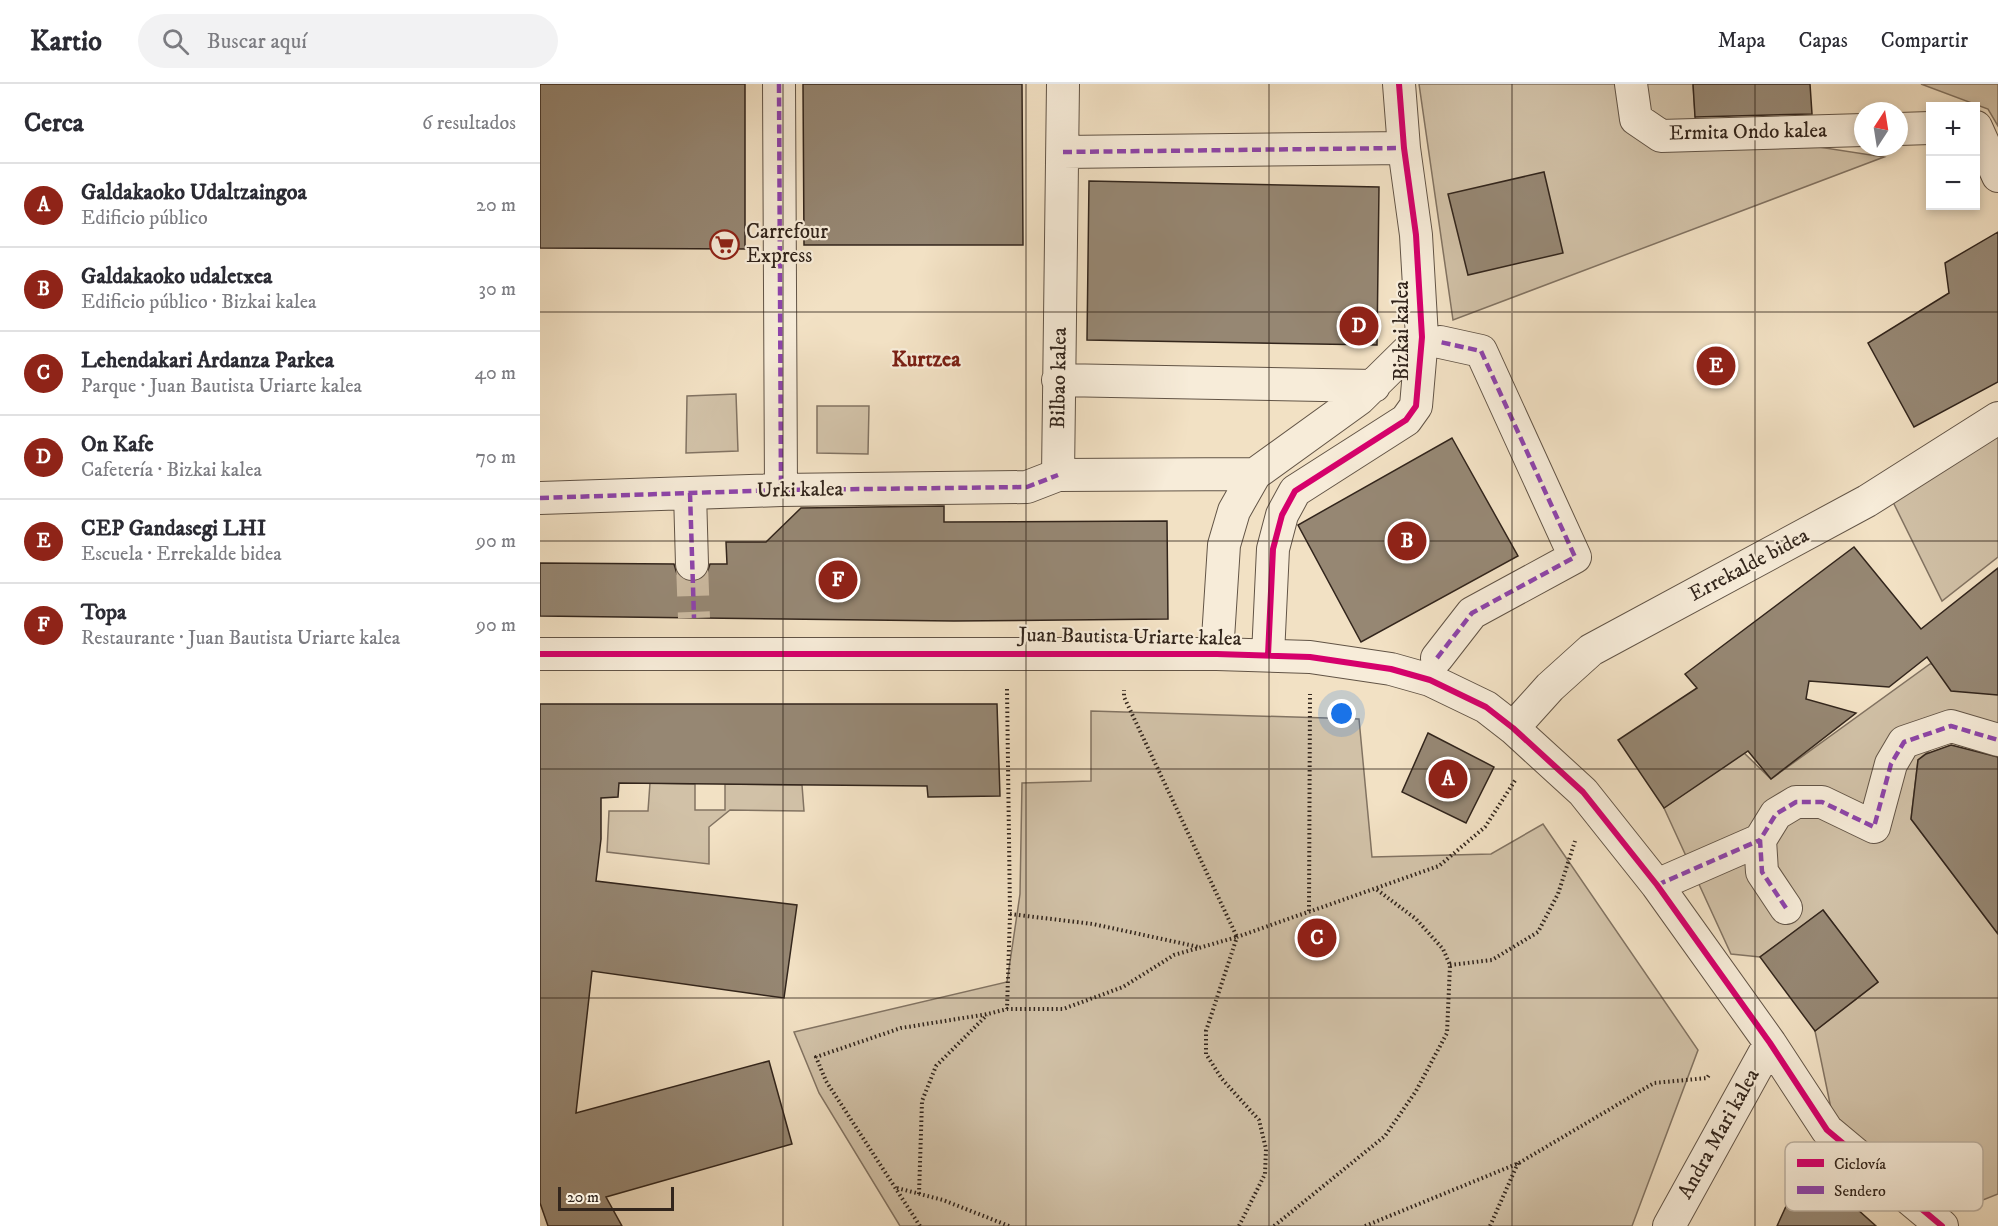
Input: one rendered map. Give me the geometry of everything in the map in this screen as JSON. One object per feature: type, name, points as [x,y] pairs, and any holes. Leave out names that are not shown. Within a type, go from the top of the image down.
[{"type":"street","points":[[779,84],[781,490]]},
{"type":"street","name":"Bilbao kalea","points":[[1058,475],[1063,84]]},
{"type":"street","name":"Bizkai kalea","points":[[1268,655],[1273,549],[1282,515],[1295,491],[1406,420],[1416,406],[1431,339],[1404,148],[1399,84]]},
{"type":"street","name":"Ermita Ondo kalea","points":[[1631,84],[1636,119],[1661,136],[1854,130]]},
{"type":"street","points":[[1908,129],[1926,128]]},
{"type":"street","points":[[1980,136],[1998,176]]},
{"type":"street","points":[[1063,152],[1404,148]]},
{"type":"street","points":[[1431,339],[1481,351],[1575,557],[1472,613],[1437,658]]},
{"type":"street","name":"Bizkai kalea","points":[[1217,654],[1224,544],[1234,511],[1256,474],[1374,386],[1431,339]]},
{"type":"street","points":[[1058,380],[1374,386]]},
{"type":"street","name":"Errekalde bidea","points":[[1513,728],[1550,687],[1591,650],[1867,501],[1998,418]]},
{"type":"street","points":[[1058,475],[1256,474]]},
{"type":"street","name":"Urki kalea","points":[[540,498],[781,490],[1027,487],[1058,475]]},
{"type":"street","points":[[690,493],[692,564]]},
{"type":"street","name":"Juan Bautista Uriarte kalea","points":[[540,654],[1123,653],[1268,655],[1310,657],[1391,669],[1430,680],[1486,707],[1513,728],[1583,792],[1657,885],[1770,1043],[1827,1130],[1841,1142]]},
{"type":"street","points":[[1657,885],[1760,840],[1776,814],[1796,802],[1822,802],[1874,827],[1891,764],[1904,742],[1951,726],[1998,740]]},
{"type":"street","points":[[1760,840],[1762,872],[1786,908]]},
{"type":"street","name":"Andra Mari kalea","points":[[1669,1226],[1770,1043]]},
{"type":"street","name":"Juan Bautista Uriarte kalea","points":[[1924,1211],[1942,1226]]},
{"type":"path","points":[[1123,653],[1124,697],[1237,937],[1206,1031],[1206,1054],[1222,1079],[1259,1120],[1266,1149],[1264,1174],[1239,1226]]},
{"type":"path","points":[[1309,911],[1310,657]]},
{"type":"path","points":[[1007,701],[1010,914],[1007,1009]]},
{"type":"path","points":[[920,1226],[826,1081],[816,1058],[901,1028],[1007,1009],[1063,1009],[1123,987],[1174,955],[1237,937],[1439,866],[1485,827],[1521,772]]},
{"type":"path","points":[[1450,965],[1492,960],[1538,932],[1558,894],[1578,832]]},
{"type":"path","points":[[1274,1226],[1385,1136],[1416,1092],[1447,1033],[1450,965],[1443,949],[1416,919],[1376,888]]},
{"type":"path","points":[[1010,914],[1093,924],[1200,948]]},
{"type":"path","points":[[920,1194],[919,1150],[922,1101],[936,1066],[988,1014]]},
{"type":"path","points":[[1365,1226],[1519,1163],[1653,1083],[1707,1078],[1713,1067]]},
{"type":"path","points":[[1490,1226],[1519,1163]]},
{"type":"path","points":[[897,1188],[943,1200],[1009,1226]]},
{"type":"shaded area","points":[[1419,84],[1693,84],[1696,128],[1854,152],[1854,156],[1884,157],[1453,320]]},
{"type":"shaded area","points":[[1921,84],[1998,84],[1998,126],[1988,109],[1980,106],[1980,102],[1969,102]]},
{"type":"shaded area","points":[[736,394],[738,451],[686,453],[687,396]]},
{"type":"shaded area","points":[[817,406],[869,406],[868,454],[817,453]]},
{"type":"shaded area","points":[[1998,432],[1998,557],[1942,601],[1893,502]]},
{"type":"shaded area","points":[[1998,658],[1998,752],[1945,738],[1918,760],[1911,819],[1998,934],[1998,1194],[1983,1200],[1983,1142],[1863,1142],[1834,1123],[1815,1031],[1878,982],[1823,910],[1760,957],[1731,954],[1664,808],[1743,752],[1771,779],[1930,664]]},
{"type":"shaded area","points":[[1091,711],[1359,719],[1372,857],[1491,854],[1543,824],[1698,1050],[1632,1226],[900,1226],[819,1093],[794,1032],[1007,982],[1020,894],[1022,783],[1091,781]]},
{"type":"shaded area","points":[[650,783],[695,784],[695,810],[725,810],[725,784],[802,785],[804,811],[730,810],[709,827],[709,864],[607,852],[609,811],[648,811]]},
{"type":"building","points":[[540,84],[745,84],[745,249],[540,248]]},
{"type":"building","points":[[803,84],[1022,84],[1023,245],[804,245]]},
{"type":"building","points":[[1693,84],[1810,84],[1812,114],[1695,117]]},
{"type":"building","points":[[1544,172],[1563,253],[1468,275],[1448,194]]},
{"type":"building","points":[[1089,181],[1379,187],[1377,345],[1087,340]]},
{"type":"building","points":[[1998,232],[1998,382],[1914,427],[1868,343],[1949,293],[1945,263]]},
{"type":"building","points":[[1452,438],[1518,556],[1361,642],[1298,525]]},
{"type":"building","points":[[944,506],[944,522],[1167,521],[1168,619],[954,621],[540,616],[540,563],[674,564],[677,574],[684,580],[693,582],[701,580],[710,564],[727,564],[726,542],[766,542],[801,508]]},
{"type":"building","points":[[1854,547],[1921,629],[1998,568],[1998,695],[1951,691],[1927,657],[1889,687],[1809,681],[1806,699],[1856,713],[1771,779],[1748,751],[1664,808],[1618,740],[1697,688],[1685,674]]},
{"type":"building","points":[[540,704],[997,704],[1000,796],[928,797],[927,786],[619,783],[618,797],[601,798],[601,839],[596,881],[797,905],[784,998],[592,971],[576,1113],[769,1061],[792,1144],[606,1197],[622,1226],[548,1226],[540,1203]]},
{"type":"building","points":[[1428,733],[1494,767],[1466,823],[1402,792]]},
{"type":"building","points":[[1951,745],[1998,757],[1998,934],[1911,819],[1918,760],[1926,754]]},
{"type":"building","points":[[1823,910],[1878,982],[1815,1031],[1760,957]]},
{"type":"building","points":[[1785,1209],[1785,1211],[1859,1211],[1876,1226],[1777,1226]]},
{"type":"tunnel","points":[[692,564],[694,618]]},
{"type":"marked path","points":[[779,84],[781,490]]},
{"type":"marked path","points":[[1063,152],[1404,148]]},
{"type":"marked path","points":[[1437,658],[1472,613],[1575,557],[1481,351],[1440,342]]},
{"type":"marked path","points":[[540,498],[781,490],[1027,487],[1058,475]]},
{"type":"marked path","points":[[690,493],[694,618]]},
{"type":"marked path","points":[[1786,908],[1762,872],[1760,840],[1776,814],[1796,802],[1822,802],[1874,827],[1891,764],[1904,742],[1951,726],[1998,740]]},
{"type":"marked path","points":[[1657,885],[1760,840]]},
{"type":"cycle path","points":[[1268,655],[1273,549],[1282,515],[1295,491],[1406,420],[1416,406],[1422,337],[1416,235],[1404,148],[1399,84]]},
{"type":"cycle path","points":[[540,654],[1217,654],[1310,657],[1391,669],[1430,680],[1486,707],[1513,728],[1583,792],[1657,885],[1770,1043],[1827,1130],[1841,1142]]},
{"type":"cycle path","points":[[1924,1211],[1942,1226]]},
{"type":"place","name":"Carrefour Express","points":[[725,244]]},
{"type":"place","name":"On Kafe","points":[[1359,326]]},
{"type":"place","name":"CEP Gandasegi LHI","points":[[1716,366]]},
{"type":"place","name":"Galdakaoko udaletxea","points":[[1407,541]]},
{"type":"place","name":"Topa","points":[[838,580]]},
{"type":"place","name":"Galdakaoko Udaltzaingoa","points":[[1448,779]]},
{"type":"place","name":"Lehendakari Ardanza Parkea","points":[[1317,938]]},
{"type":"district","name":"Kurtzea","points":[[926,359]]}]
